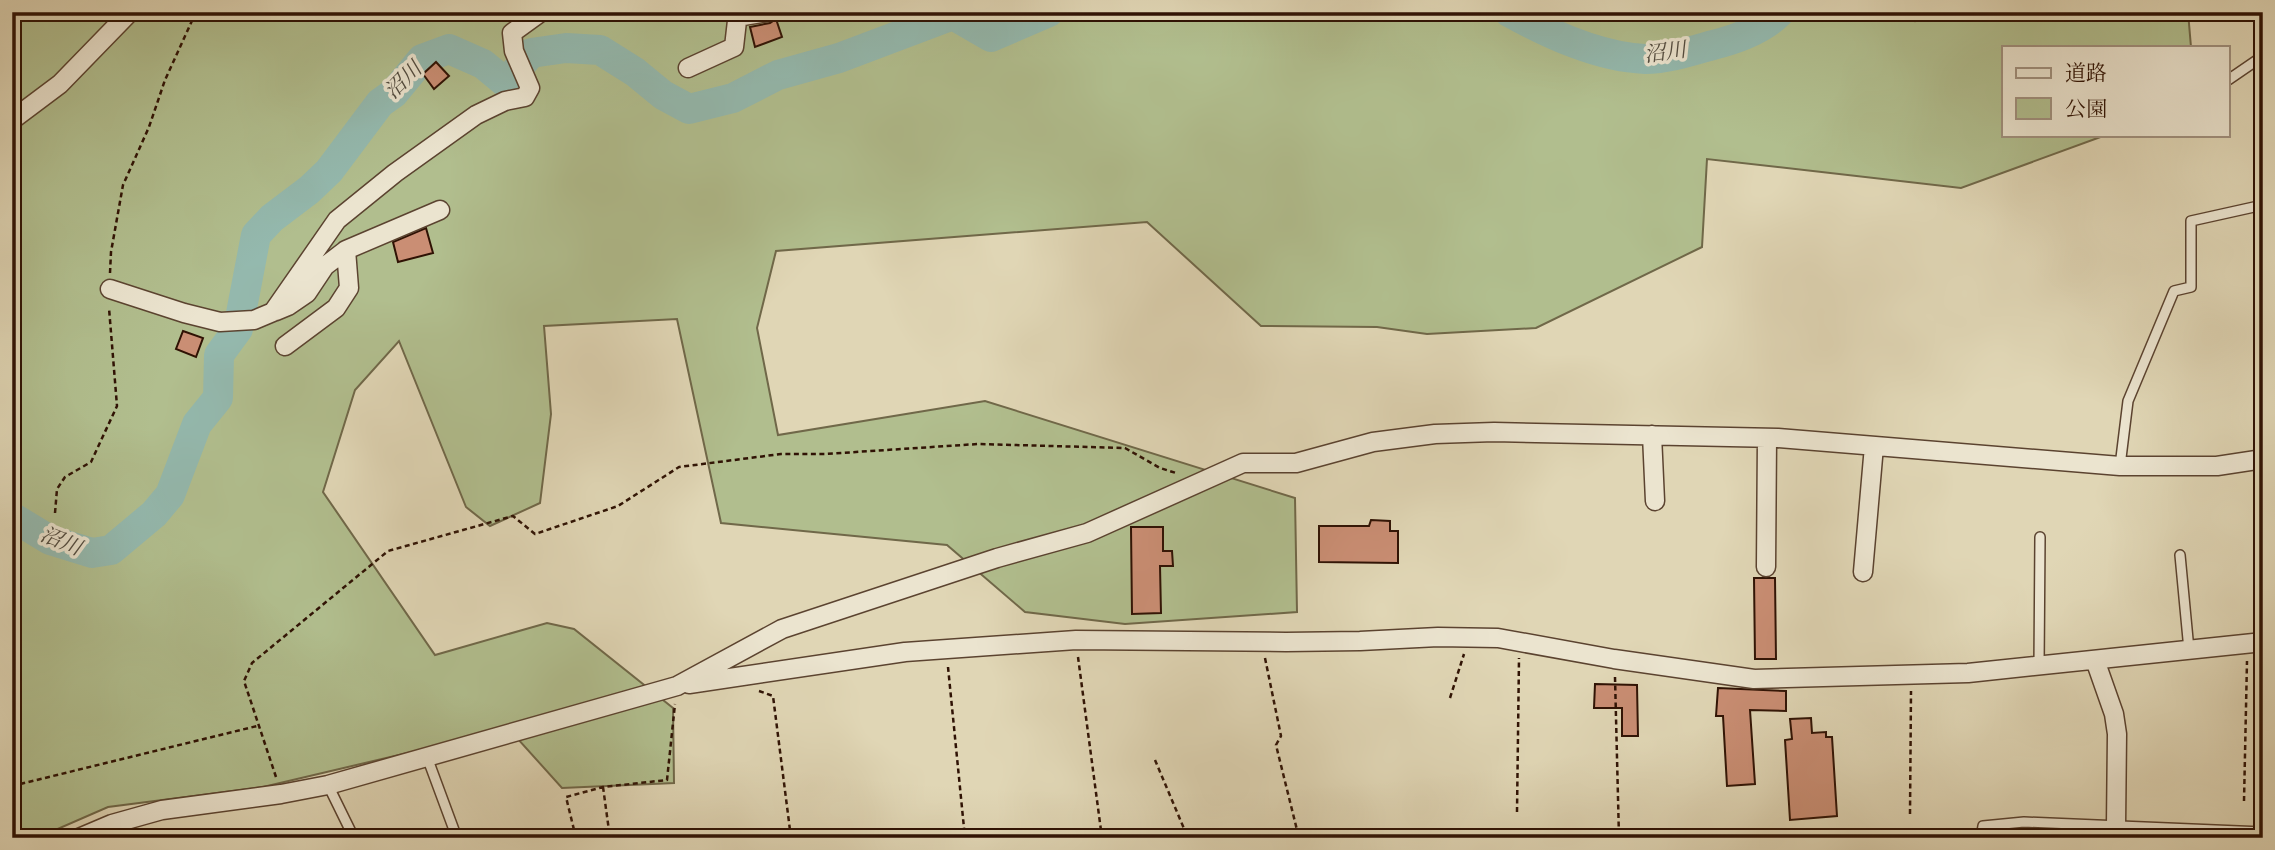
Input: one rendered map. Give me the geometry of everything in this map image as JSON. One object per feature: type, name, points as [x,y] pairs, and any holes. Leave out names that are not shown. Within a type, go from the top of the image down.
[{"type":"street","points":[[12,120],[60,85],[130,12]]},
{"type":"street","points":[[273,312],[337,220],[395,173],[477,115],[505,101],[525,97],[530,88],[514,51],[512,33],[541,12]]},
{"type":"street","points":[[688,68],[734,47],[737,14],[768,12]]},
{"type":"street","points":[[110,289],[184,313],[233,323],[254,320],[288,306],[307,293],[325,266],[346,250],[440,210]]},
{"type":"street","points":[[285,346],[336,308],[349,288],[346,250]]},
{"type":"street","points":[[677,686],[782,629],[997,558],[1087,533],[1242,463],[1296,463],[1373,442],[1435,434],[1494,432],[1652,435],[1767,438],[2120,466],[2217,466],[2263,459]]},
{"type":"street","points":[[1652,435],[1655,501]]},
{"type":"street","points":[[1766,567],[1767,438]]},
{"type":"street","points":[[1863,572],[1874,446]]},
{"type":"street","points":[[79,838],[112,824],[162,810],[328,785],[677,686],[905,652],[1076,640],[1262,642],[1469,638],[1519,641],[1614,659],[1754,679],[1968,673],[2255,642]]},
{"type":"street","points":[[2095,660],[2114,714],[2117,734],[2116,826]]},
{"type":"lane","points":[[2230,79],[2263,56]]},
{"type":"lane","points":[[2120,466],[2128,401],[2141,368],[2174,291],[2191,287],[2191,221],[2263,205]]},
{"type":"lane","points":[[2039,666],[2040,537]]},
{"type":"lane","points":[[2180,555],[2189,650]]},
{"type":"lane","points":[[427,757],[457,838]]},
{"type":"lane","points":[[328,785],[354,838]]},
{"type":"lane","points":[[1981,838],[1983,826],[2024,822],[2263,832]]},
{"type":"path","points":[[55,513],[57,489],[65,477],[92,462],[117,407],[110,289],[111,252],[123,185],[149,127],[165,80],[196,12]]},
{"type":"path","points":[[281,794],[244,681],[252,663],[387,551],[513,516],[535,534],[618,506],[680,467],[781,454],[825,454],[978,444],[1125,448],[1160,468],[1202,481]]},
{"type":"path","points":[[1450,698],[1469,638]]},
{"type":"path","points":[[1076,640],[1102,838]]},
{"type":"path","points":[[1517,812],[1519,641]]},
{"type":"path","points":[[1262,642],[1281,736],[1276,745],[1299,838]]},
{"type":"path","points":[[2244,801],[2255,642]]},
{"type":"path","points":[[946,649],[965,838]]},
{"type":"path","points":[[1614,659],[1619,838]]},
{"type":"path","points":[[1910,814],[1911,675]]},
{"type":"path","points":[[576,838],[566,797],[603,786],[667,780],[677,686]]},
{"type":"path","points":[[758,691],[773,696],[791,838]]},
{"type":"path","points":[[12,786],[259,725]]},
{"type":"path","points":[[1155,760],[1188,838]]},
{"type":"path","points":[[603,786],[610,838]]},
{"type":"green space","points":[[12,12],[1668,12],[1670,15],[1743,17],[1752,12],[1906,12],[1915,21],[1924,12],[2188,12],[2191,46],[2002,46],[2002,136],[2103,136],[1961,188],[1707,159],[1702,247],[1536,328],[1427,334],[1377,327],[1261,326],[1147,222],[776,251],[757,328],[778,435],[985,401],[1295,498],[1297,612],[1125,624],[1025,612],[947,545],[721,523],[677,319],[544,326],[551,414],[540,503],[490,526],[466,507],[399,341],[355,390],[323,492],[435,655],[547,623],[574,629],[673,708],[674,783],[562,788],[509,729],[263,787],[108,807],[37,838],[12,838]]},
{"type":"building","points":[[776,19],[782,37],[755,47],[750,27]]},
{"type":"building","points":[[436,62],[449,76],[434,89],[423,74]]},
{"type":"building","points":[[426,228],[433,253],[398,262],[393,242]]},
{"type":"building","points":[[183,331],[203,338],[196,357],[176,349]]},
{"type":"building","points":[[1371,520],[1390,521],[1390,531],[1398,531],[1398,563],[1319,562],[1319,526],[1369,526]]},
{"type":"building","points":[[1131,527],[1163,527],[1163,551],[1172,551],[1173,566],[1160,566],[1161,613],[1132,614]]},
{"type":"building","points":[[1754,578],[1775,578],[1776,659],[1755,659]]},
{"type":"building","points":[[1595,684],[1637,685],[1638,736],[1622,736],[1622,708],[1594,708]]},
{"type":"building","points":[[1718,688],[1786,691],[1786,711],[1750,710],[1755,784],[1727,786],[1723,716],[1716,716]]},
{"type":"building","points":[[1811,718],[1812,733],[1826,732],[1826,737],[1832,737],[1837,816],[1790,820],[1785,740],[1792,739],[1790,719]]},
{"type":"waterway","name":"沼川","points":[[12,517],[50,540],[92,553],[111,550],[154,514],[170,495],[197,424],[218,398],[219,355],[238,329],[256,235],[272,218],[329,171],[380,103],[394,93],[422,59],[449,49],[483,64],[506,83],[531,53],[566,48],[600,50],[635,72],[663,95],[689,109],[733,98],[778,75],[839,58],[953,15],[991,37],[1049,12]]},
{"type":"waterway","name":"沼川","points":[[1509,12],[1557,36],[1592,49],[1645,59],[1662,58],[1731,40],[1758,29],[1780,12]]}]
